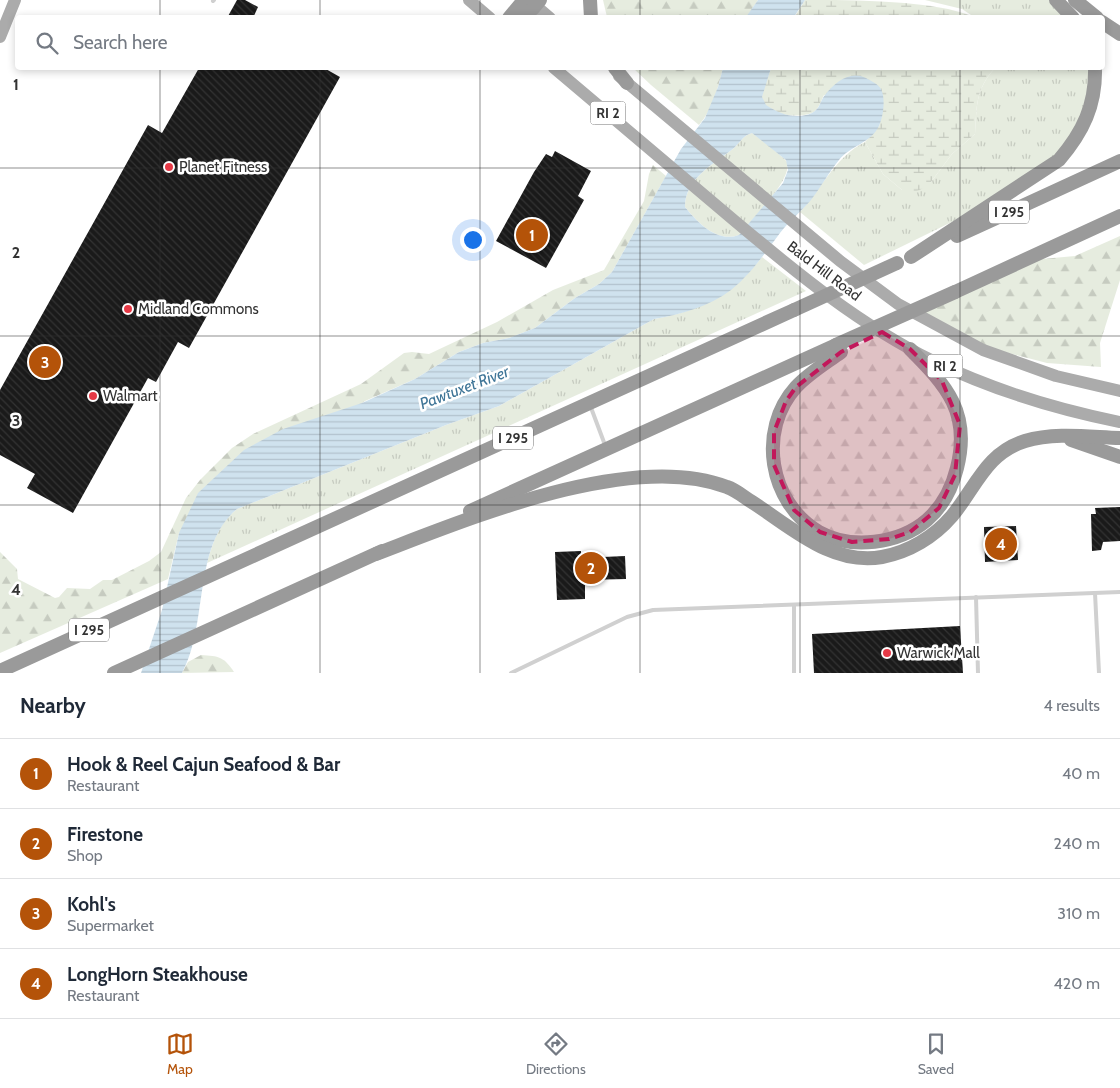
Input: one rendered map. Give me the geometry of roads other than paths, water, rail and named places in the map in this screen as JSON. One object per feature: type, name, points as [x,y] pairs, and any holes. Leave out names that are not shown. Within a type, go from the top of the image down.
[{"type":"highway","points":[[590,0],[592,15]]},
{"type":"highway","points":[[1056,0],[1070,15]]},
{"type":"highway","points":[[1075,0],[1093,15]]},
{"type":"highway","points":[[513,15],[532,1]]},
{"type":"highway","points":[[526,15],[532,1]]},
{"type":"highway","points":[[1105,24],[1120,34]]},
{"type":"highway","points":[[617,70],[627,83]]},
{"type":"highway","points":[[911,257],[1059,160],[1074,142],[1085,123],[1093,102],[1095,70]]},
{"type":"highway","name":"I 295","points":[[0,671],[1120,162]]},
{"type":"highway","points":[[119,671],[607,449],[839,349],[933,306],[955,292],[1120,216]]},
{"type":"highway","points":[[839,349],[796,387],[786,401],[778,416],[774,432],[774,465],[784,496],[806,522],[820,532],[852,542],[869,542],[910,532],[927,521],[939,508],[948,492],[959,458],[961,432],[956,408],[942,381],[910,349]]},
{"type":"highway","points":[[376,554],[472,519],[575,487],[634,477],[662,476],[688,478],[728,487],[814,544],[849,556],[880,557],[906,550],[936,531],[951,517],[986,465],[1004,450],[1025,441],[1058,437],[1120,438]]},
{"type":"highway","points":[[1058,437],[1120,457]]},
{"type":"highway","points":[[0,665],[36,654]]},
{"type":"main road","points":[[0,37],[16,0]]},
{"type":"main road","points":[[469,0],[486,15]]},
{"type":"main road","points":[[532,1],[547,15]]},
{"type":"main road","name":"Bald Hill Road","points":[[556,70],[832,300],[910,349],[954,371],[1008,393],[1081,414],[1120,422]]},
{"type":"main road","name":"Bald Hill Road","points":[[611,70],[812,238],[898,304],[983,350],[1056,376],[1120,391]]},
{"type":"lane","points":[[589,403],[607,449]]},
{"type":"lane","points":[[511,673],[519,671],[640,612],[1120,592]]},
{"type":"lane","points":[[1095,593],[1099,673]]},
{"type":"lane","points":[[976,597],[978,673]]},
{"type":"lane","points":[[794,605],[794,673]]},
{"type":"water","points":[[758,0],[805,0],[795,15],[747,15]]},
{"type":"water","name":"Pawtuxet River","points":[[722,70],[770,70],[762,97],[766,105],[776,111],[794,116],[806,115],[815,111],[833,86],[849,76],[854,75],[866,78],[878,86],[883,93],[883,113],[875,132],[866,141],[849,151],[839,160],[811,200],[784,229],[751,270],[723,296],[694,309],[654,319],[499,406],[446,425],[237,509],[223,525],[213,543],[207,564],[196,632],[182,673],[141,673],[162,610],[179,533],[198,493],[244,450],[283,429],[362,403],[415,379],[459,352],[483,343],[509,338],[535,328],[575,298],[599,284],[612,272],[681,149],[705,118],[718,87]],"holes":[[[752,133],[786,160],[788,170],[783,183],[739,235],[731,237],[716,234],[702,225],[685,207],[686,197],[695,180],[749,134]]]},
{"type":"place","name":"Planet Fitness","points":[[169,167]]},
{"type":"place","name":"Hook & Reel Cajun Seafood & Bar","points":[[532,235]]},
{"type":"place","name":"Midland Commons","points":[[128,309]]},
{"type":"place","name":"Kohl's","points":[[45,362]]},
{"type":"place","name":"Walmart","points":[[93,396]]},
{"type":"place","name":"LongHorn Steakhouse","points":[[1001,544]]},
{"type":"place","name":"Firestone","points":[[591,568]]},
{"type":"place","name":"Warwick Mall","points":[[887,653]]}]
